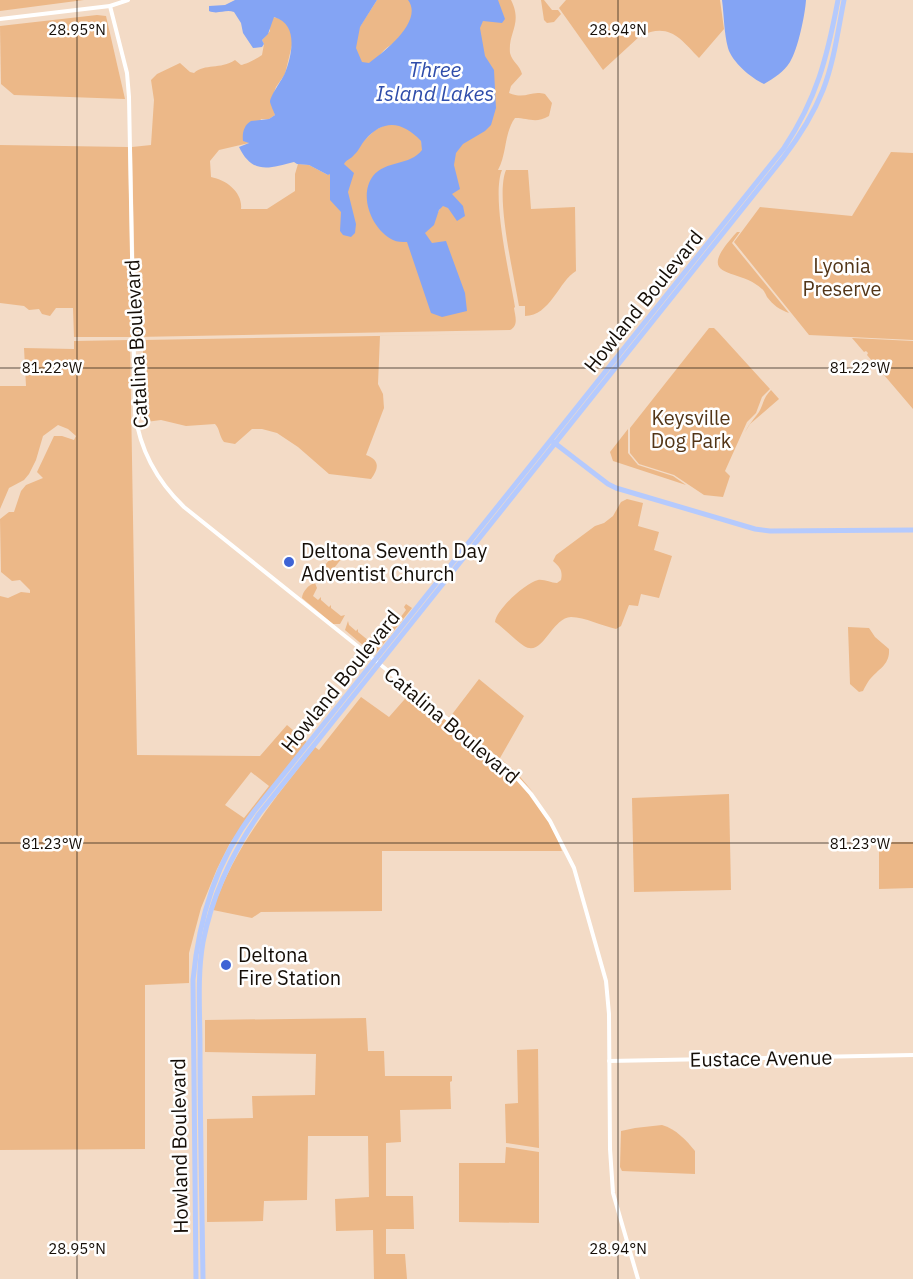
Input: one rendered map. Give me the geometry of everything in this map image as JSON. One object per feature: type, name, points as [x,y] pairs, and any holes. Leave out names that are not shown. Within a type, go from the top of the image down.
[{"type":"main road","name":"Howland Boulevard","points":[[203,1279],[201,953],[210,912],[225,873],[249,829],[784,148],[809,106],[823,68],[838,0]]},
{"type":"main road","name":"Howland Boulevard","points":[[553,442],[757,193],[799,136],[826,82],[844,0]]},
{"type":"main road","points":[[798,126],[799,136]]},
{"type":"main road","points":[[553,442],[616,488],[755,529],[770,531],[913,530]]},
{"type":"main road","name":"Howland Boulevard","points":[[196,1279],[193,980],[195,952],[204,911],[218,870],[243,826],[378,663]]},
{"type":"street","points":[[0,19],[110,6],[128,0]]},
{"type":"street","name":"Catalina Boulevard","points":[[110,6],[127,73],[129,91],[135,413],[144,452],[168,491],[184,507],[508,768],[531,794],[550,821],[574,868],[606,981],[609,1014],[610,1149],[613,1193],[638,1279]]},
{"type":"street","name":"Eustace Avenue","points":[[609,1061],[913,1055]]},
{"type":"green space","points":[[0,0],[84,0],[0,11]]},
{"type":"green space","points":[[377,0],[409,0],[416,10],[399,42],[387,47],[374,64],[359,64],[353,44],[357,28]]},
{"type":"green space","points":[[493,0],[511,0],[516,15],[510,53],[522,74],[511,86],[509,93],[520,96],[545,94],[552,103],[549,116],[536,120],[515,118],[509,130],[498,170],[502,170],[499,182],[500,217],[516,317],[513,328],[510,330],[136,337],[132,147],[151,145],[154,100],[151,80],[157,74],[180,63],[194,73],[203,68],[224,65],[235,60],[241,65],[246,63],[262,55],[264,44],[262,40],[270,31],[269,21],[273,17],[287,20],[293,34],[292,45],[285,74],[272,98],[275,115],[269,119],[261,119],[249,143],[219,150],[210,161],[211,177],[233,188],[241,203],[241,209],[267,209],[295,191],[295,174],[298,164],[309,165],[328,175],[375,130],[389,123],[418,127],[437,214],[441,207],[452,199],[435,115]]},
{"type":"green space","points":[[541,0],[544,0],[552,10],[558,10],[561,14],[554,22],[547,23],[544,20]]},
{"type":"green space","points":[[566,0],[720,0],[724,29],[699,58],[673,34],[650,32],[640,36],[603,70],[559,8]]},
{"type":"green space","points":[[97,15],[106,16],[125,99],[14,95],[1,84],[0,26]]},
{"type":"green space","points":[[0,145],[128,147],[132,337],[74,337],[73,308],[56,308],[50,316],[42,314],[39,309],[29,310],[24,306],[0,303]]},
{"type":"green space","name":"Lyonia Preserve","points":[[891,152],[913,153],[913,340],[809,335],[734,242],[760,207],[852,216]]},
{"type":"green space","points":[[506,170],[528,170],[531,209],[575,207],[576,271],[548,304],[534,314],[525,316],[525,306],[519,306],[506,236],[503,182]]},
{"type":"green space","points":[[737,232],[740,232],[732,243],[789,313],[774,305],[763,290],[752,282],[724,271],[719,266],[718,259]]},
{"type":"green space","name":"Keysville Dog Park","points":[[709,328],[714,328],[770,389],[762,397],[756,413],[747,422],[725,471],[730,476],[723,497],[704,495],[674,475],[639,464],[630,453],[630,428]]},
{"type":"green space","points":[[498,334],[380,336],[378,384],[383,394],[384,408],[366,455],[374,459],[377,465],[371,479],[329,474],[298,447],[277,433],[252,429],[235,444],[224,442],[215,424],[186,426],[161,420],[146,422],[143,414],[143,340]]},
{"type":"green space","points":[[852,338],[913,341],[913,409],[867,355],[868,353],[864,352]]},
{"type":"green space","points":[[130,340],[137,755],[260,756],[287,725],[307,742],[230,843],[217,869],[201,908],[189,953],[189,983],[145,985],[145,1149],[0,1150],[0,596],[8,598],[21,592],[30,593],[30,590],[20,580],[12,581],[1,572],[0,519],[9,512],[14,512],[21,491],[26,485],[43,478],[37,472],[54,436],[74,440],[76,436],[68,429],[58,425],[43,436],[29,474],[24,480],[9,488],[0,509],[0,386],[26,386],[24,348],[74,349],[74,341]],"holes":[[[251,772],[269,786],[244,818],[225,805]]]},
{"type":"green space","points":[[771,390],[779,399],[750,424],[759,412]]},
{"type":"green space","points":[[628,429],[628,453],[638,465],[673,476],[686,485],[613,461],[610,452]]},
{"type":"green space","points":[[627,499],[643,503],[638,526],[659,532],[654,550],[672,556],[659,598],[641,594],[638,606],[629,605],[621,626],[616,629],[582,618],[564,619],[537,647],[531,648],[524,646],[495,622],[506,604],[532,582],[543,580],[557,583],[561,580],[560,569],[553,561],[556,555],[595,526],[613,516],[621,502]]},
{"type":"green space","points":[[340,552],[344,555],[342,558],[327,577],[322,578],[321,570],[335,553]]},
{"type":"green space","points":[[315,583],[317,588],[313,596],[318,600],[321,597],[321,600],[329,607],[331,605],[331,608],[341,616],[345,615],[340,624],[333,624],[302,598],[306,589]]},
{"type":"green space","points":[[406,604],[412,608],[376,653],[367,651],[345,630],[348,621],[356,631],[358,629],[358,632],[374,645],[378,645],[384,638],[383,635],[385,636],[391,629],[390,626],[393,627],[398,620],[397,617],[400,618],[406,610],[404,607]]},
{"type":"green space","points":[[848,627],[869,628],[875,637],[889,649],[886,662],[870,679],[863,691],[859,692],[850,684]]},
{"type":"green space","points":[[479,679],[524,716],[500,758],[516,772],[533,792],[509,767],[448,716],[450,717]]},
{"type":"green space","points":[[411,692],[476,743],[518,781],[551,826],[562,851],[382,851],[382,911],[261,912],[252,918],[213,910],[232,865],[256,824],[315,747],[319,750],[361,697],[389,717]]},
{"type":"green space","points":[[729,794],[731,890],[634,892],[632,798]]},
{"type":"green space","points":[[879,842],[913,842],[913,888],[879,889]]},
{"type":"green space","points":[[366,1018],[368,1051],[384,1051],[385,1076],[452,1076],[450,1082],[451,1109],[400,1110],[401,1142],[386,1143],[386,1196],[413,1196],[414,1229],[386,1229],[386,1254],[405,1254],[407,1279],[374,1279],[373,1230],[336,1231],[335,1199],[369,1197],[368,1136],[308,1136],[307,1200],[264,1201],[263,1221],[207,1222],[207,1119],[253,1118],[252,1096],[315,1095],[316,1054],[205,1052],[205,1020]]},
{"type":"green space","points":[[538,1049],[539,1148],[506,1143],[505,1104],[518,1103],[517,1050]]},
{"type":"green space","points":[[662,1125],[676,1132],[695,1151],[695,1174],[622,1171],[620,1167],[621,1131]]},
{"type":"green space","points":[[506,1147],[539,1152],[539,1223],[459,1222],[459,1163],[505,1163]]},
{"type":"water","name":"Three Island Lakes","points":[[235,0],[377,0],[360,27],[356,48],[362,62],[369,63],[392,44],[407,26],[412,8],[408,0],[498,0],[505,19],[502,23],[483,21],[480,28],[485,56],[494,70],[496,108],[491,125],[463,144],[456,153],[454,165],[460,189],[452,194],[463,206],[465,216],[457,221],[448,208],[443,206],[439,210],[434,225],[425,233],[432,243],[446,241],[465,293],[467,311],[442,317],[431,313],[407,242],[395,241],[385,235],[373,221],[370,212],[367,193],[373,176],[384,167],[411,159],[422,150],[421,141],[407,130],[393,125],[379,128],[344,164],[354,173],[348,192],[356,224],[355,233],[351,237],[343,235],[340,231],[341,212],[330,200],[330,174],[309,165],[294,162],[262,167],[249,162],[244,156],[239,147],[249,143],[243,141],[243,132],[247,125],[251,121],[269,119],[275,115],[270,102],[285,73],[292,41],[287,26],[274,17],[268,34],[262,40],[264,44],[262,47],[253,48],[243,33],[241,23],[234,12],[209,11],[209,6],[225,5]]},
{"type":"water","points":[[722,0],[806,0],[801,32],[788,66],[764,84],[743,69],[730,53]]},
{"type":"place","name":"Deltona Seventh Day Adventist Church","points":[[289,562]]},
{"type":"place","name":"Deltona Fire Station","points":[[226,965]]}]
